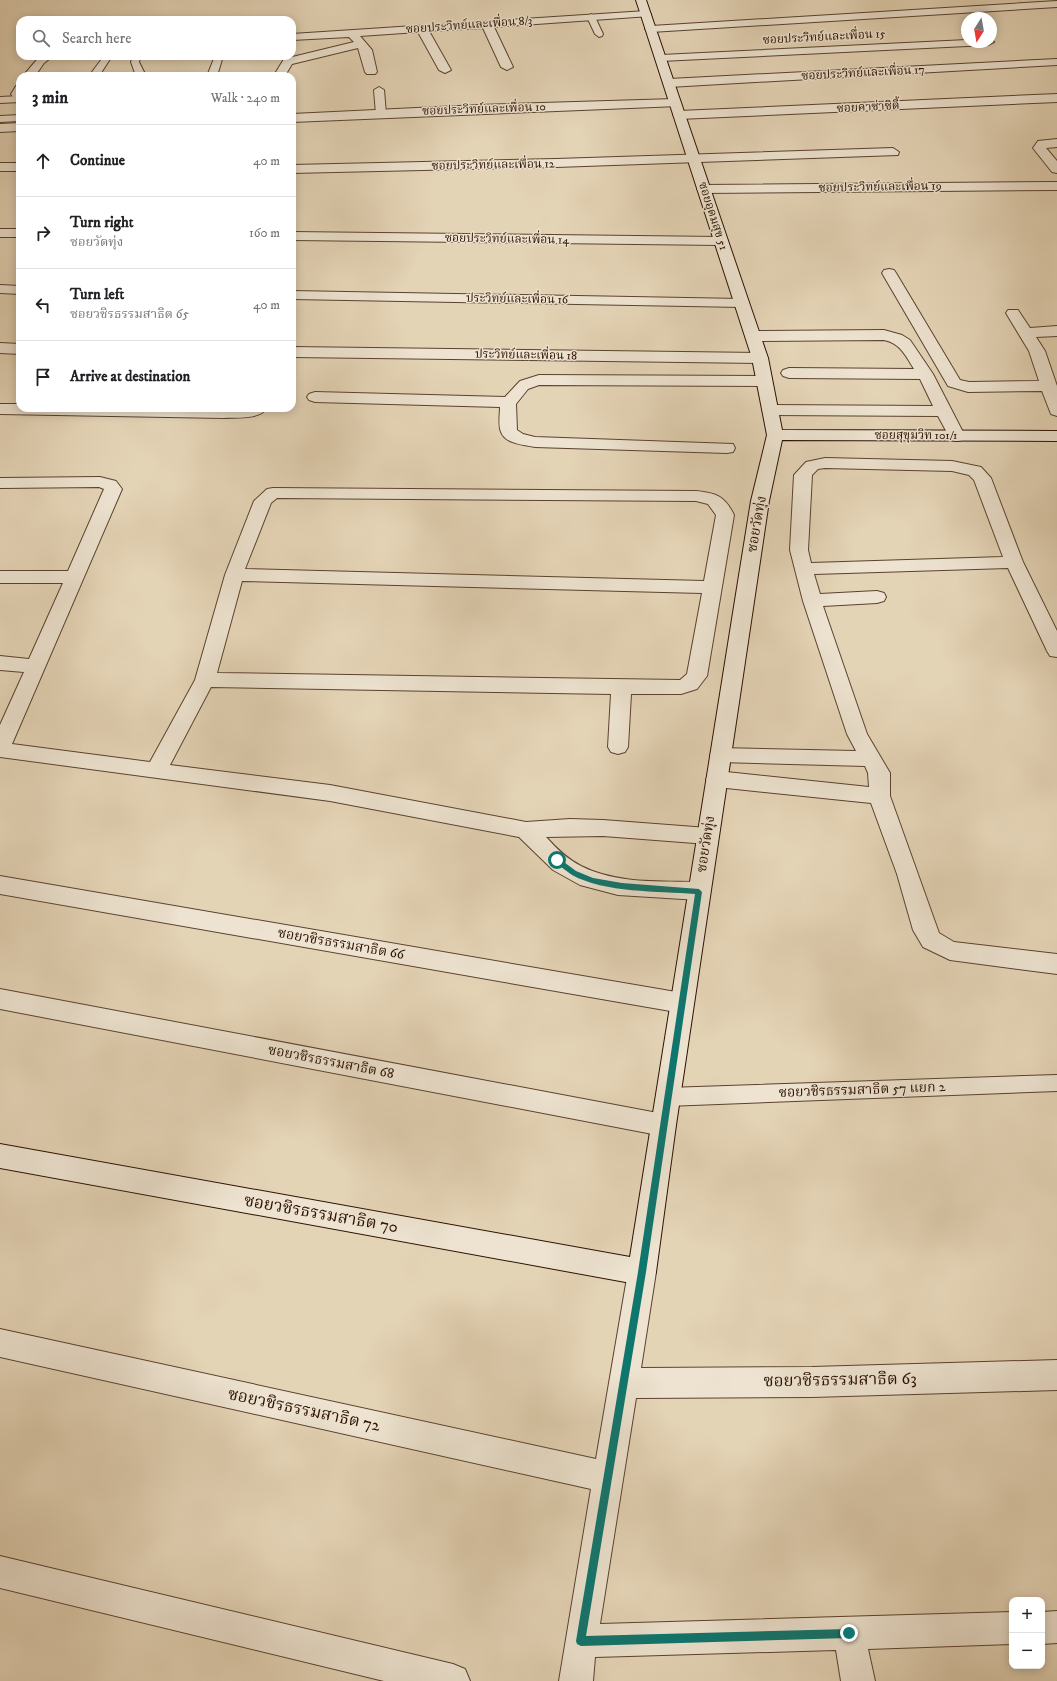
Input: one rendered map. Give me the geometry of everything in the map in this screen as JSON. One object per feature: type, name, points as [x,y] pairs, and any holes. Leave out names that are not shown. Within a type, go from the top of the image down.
[{"type":"street","name":"ซอยอุดมสุข 51","points":[[641,0],[760,358],[775,435]]},
{"type":"street","points":[[651,29],[972,8],[1057,4]]},
{"type":"street","name":"ซอยประวิทย์และเพื่อน 8/3","points":[[296,37],[646,14]]},
{"type":"street","points":[[487,24],[507,67]]},
{"type":"street","points":[[422,29],[427,41],[439,55],[445,70]]},
{"type":"street","points":[[353,33],[366,50],[371,72]]},
{"type":"street","name":"ซอยประวิทย์และเพื่อน 15","points":[[660,58],[961,43]]},
{"type":"street","points":[[282,72],[285,64],[288,62],[361,44]]},
{"type":"street","points":[[32,72],[41,60]]},
{"type":"street","name":"ซอยประวิทย์และเพื่อน 17","points":[[669,84],[1057,62]]},
{"type":"street","name":"ซอยคาซ่าซิตี้","points":[[677,109],[1057,98]]},
{"type":"street","name":"ซอยประวิทย์และเพื่อน 10","points":[[296,118],[479,109],[677,109]]},
{"type":"street","points":[[0,128],[16,127]]},
{"type":"street","points":[[1057,143],[1042,144],[1039,148],[1057,169]]},
{"type":"street","name":"ซอยประวิทย์และเพื่อน 12","points":[[296,169],[893,152]]},
{"type":"street","points":[[0,167],[16,167]]},
{"type":"street","name":"ซอยประวิทย์และเพื่อน 19","points":[[704,189],[1057,186]]},
{"type":"street","points":[[0,233],[16,233]]},
{"type":"street","name":"ซอยประวิทย์และเพื่อน 14","points":[[296,236],[721,242]]},
{"type":"street","points":[[889,273],[954,383],[968,387],[1049,386]]},
{"type":"street","points":[[0,289],[16,290]]},
{"type":"street","name":"ประวิทย์และเพื่อน 16","points":[[296,295],[742,303]]},
{"type":"street","points":[[1013,312],[1037,351],[1057,411]]},
{"type":"street","points":[[1026,333],[1057,331]]},
{"type":"street","points":[[753,336],[884,335],[896,338],[905,343],[925,374],[957,436]]},
{"type":"street","points":[[0,348],[16,349]]},
{"type":"street","name":"ประวิทย์และเพื่อน 18","points":[[296,352],[760,358]]},
{"type":"street","points":[[789,373],[925,374]]},
{"type":"street","points":[[315,396],[508,402],[512,400],[519,388],[528,382],[539,380],[764,381]]},
{"type":"street","points":[[508,402],[509,432],[517,438],[535,442],[727,448]]},
{"type":"street","points":[[0,410],[16,410]]},
{"type":"street","points":[[770,410],[944,410]]},
{"type":"street","points":[[149,412],[248,412]]},
{"type":"street","name":"ซอยสุขุมวิท 101/1","points":[[775,435],[1057,436]]},
{"type":"street","name":"ซอยวัดทุ่ง","points":[[576,1681],[581,1641],[642,1272],[667,1097],[760,501],[775,435]]},
{"type":"street","points":[[1057,651],[1014,562],[982,478],[975,471],[952,466],[825,463],[815,464],[808,468],[803,475],[799,550],[803,569],[812,601],[857,734],[879,773],[879,796],[908,874],[925,930],[931,940],[950,950],[1057,964]]},
{"type":"street","points":[[0,482],[100,482],[110,485],[113,489],[0,749],[330,793],[526,830],[570,827],[603,828],[708,836]]},
{"type":"street","points":[[156,771],[205,680],[234,574],[263,501],[274,493],[450,493],[696,496],[712,498],[721,507],[725,515],[695,680],[681,687],[205,680]]},
{"type":"street","points":[[803,569],[1014,562]]},
{"type":"street","points":[[234,574],[711,587]]},
{"type":"street","points":[[0,577],[74,577]]},
{"type":"street","points":[[812,601],[877,597]]},
{"type":"street","points":[[0,663],[37,666]]},
{"type":"street","points":[[618,747],[621,687]]},
{"type":"street","points":[[720,755],[871,759]]},
{"type":"street","points":[[717,779],[879,796]]},
{"type":"street","points":[[526,830],[557,860],[574,873],[593,880],[622,886],[699,892]]},
{"type":"street","name":"ซอยวชิรธรรมสาธิต 66","points":[[0,885],[682,1003]]},
{"type":"street","name":"ซอยวชิรธรรมสาธิต 68","points":[[0,999],[663,1125]]},
{"type":"street","name":"ซอยวชิรธรรมสาธิต 70","points":[[0,1156],[642,1272]]},
{"type":"street","name":"ซอยวชิรธรรมสาธิต 72","points":[[0,1344],[608,1477]]},
{"type":"street","name":"ซอยวชิรธรรมสาธิต 63","points":[[623,1383],[812,1382],[1057,1375]]},
{"type":"street","points":[[0,1572],[453,1681]]},
{"type":"street","points":[[1045,1628],[1057,1627]]},
{"type":"street","points":[[581,1641],[1009,1628]]},
{"type":"street","points":[[849,1633],[858,1681]]},
{"type":"lane","points":[[591,17],[600,34]]},
{"type":"lane","points":[[97,72],[105,60]]},
{"type":"lane","points":[[136,60],[135,62],[139,72]]},
{"type":"lane","points":[[213,72],[218,60]]},
{"type":"lane","points":[[379,90],[381,114]]},
{"type":"lane","points":[[0,100],[16,95]]},
{"type":"lane","points":[[0,119],[16,118]]},
{"type":"lane","name":"ซอยวชิรธรรมสาธิต 57 แยก 2","points":[[667,1097],[1057,1083]]},
{"type":"route","points":[[557,860],[574,873],[593,880],[622,886],[699,892],[667,1097],[642,1272],[581,1641],[849,1633]]}]
